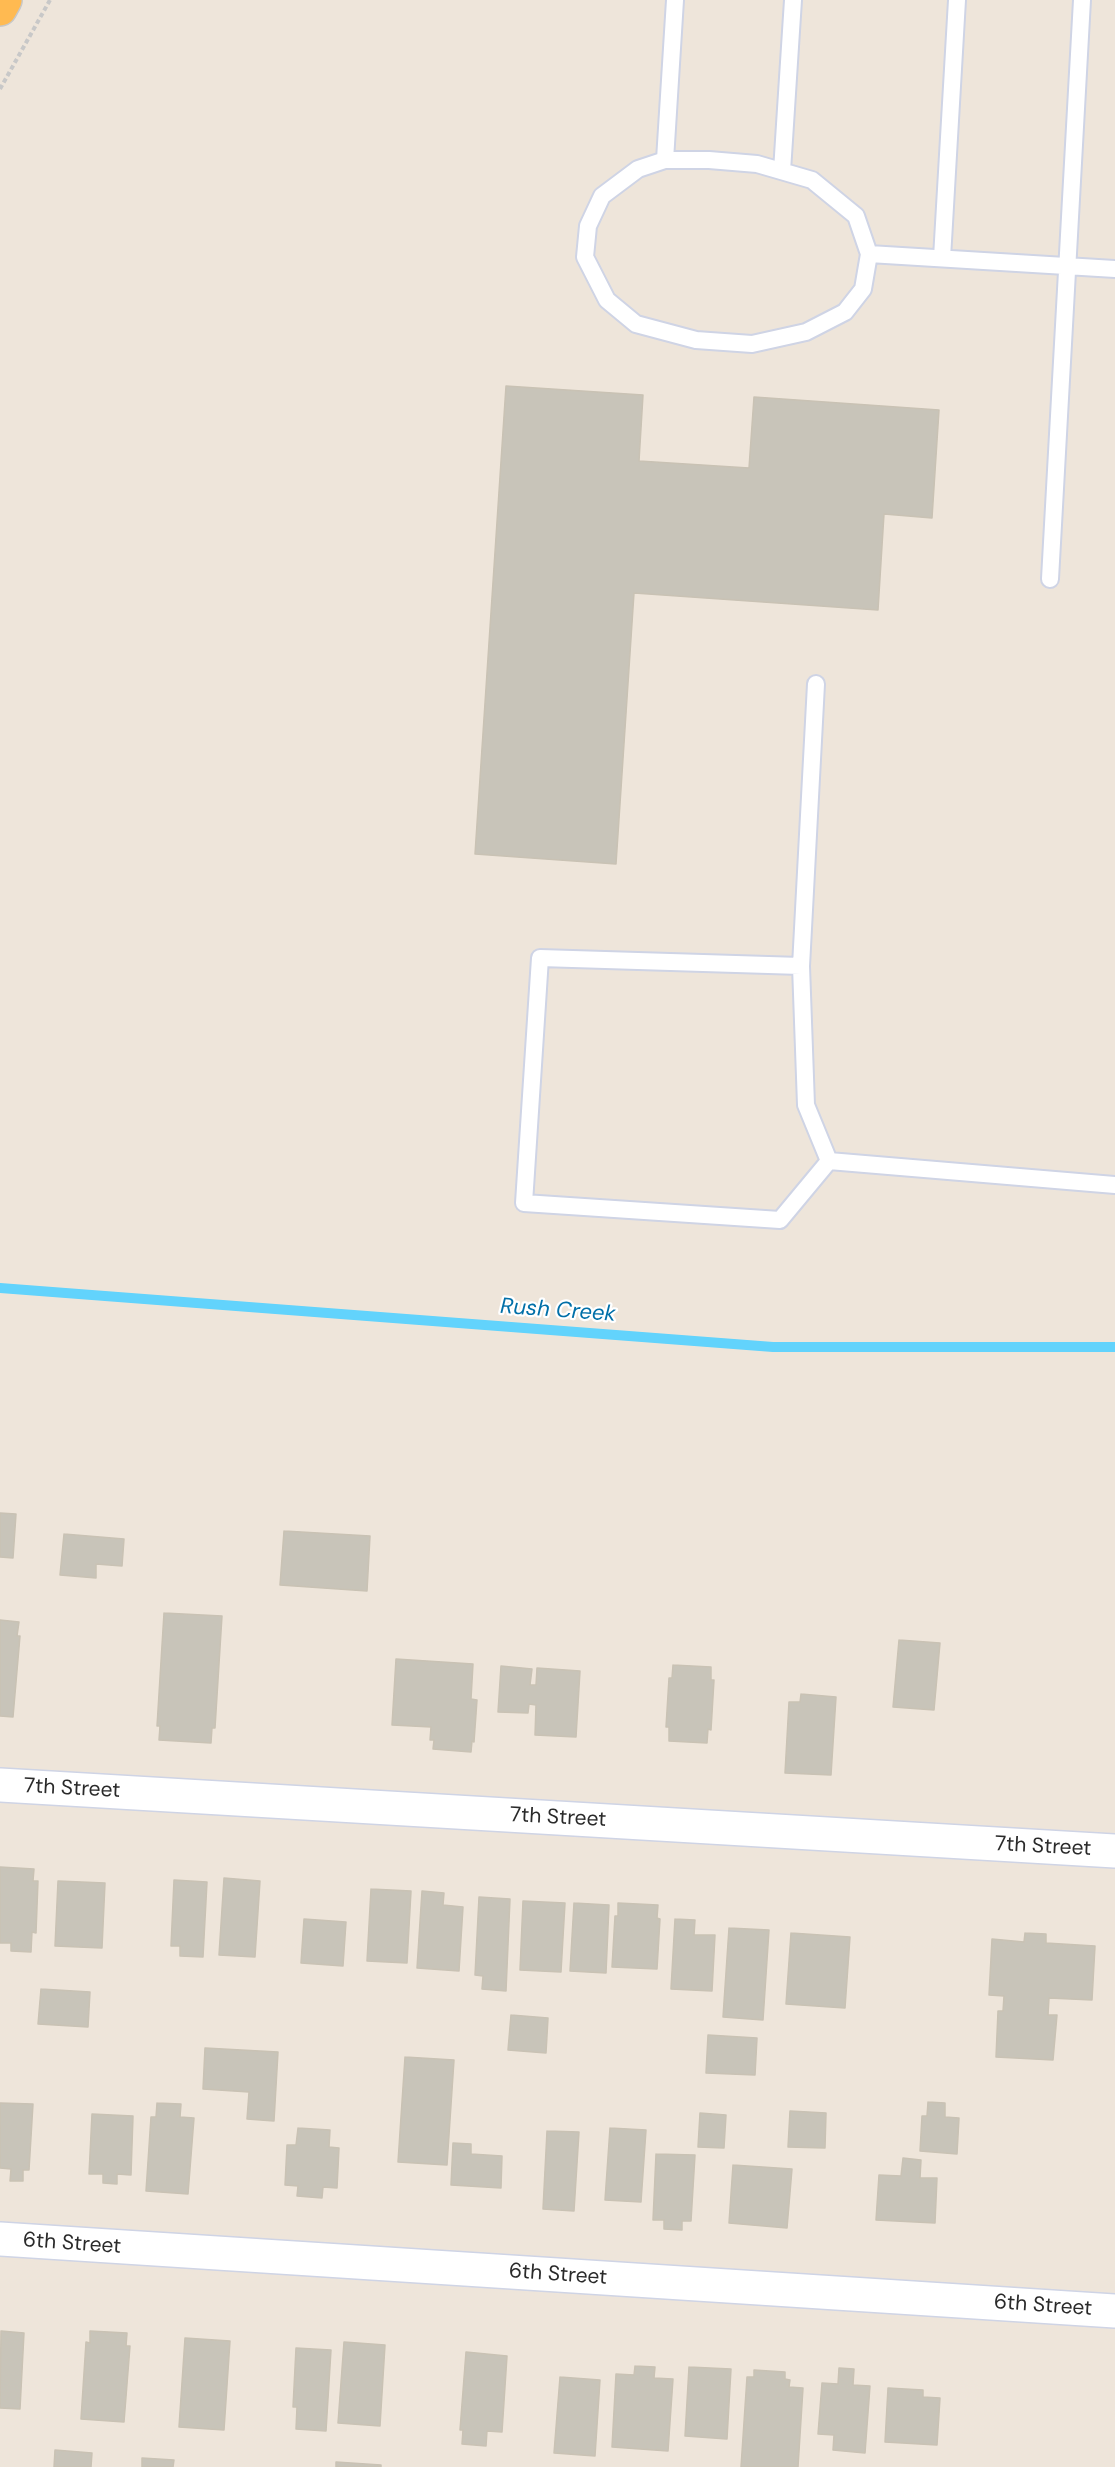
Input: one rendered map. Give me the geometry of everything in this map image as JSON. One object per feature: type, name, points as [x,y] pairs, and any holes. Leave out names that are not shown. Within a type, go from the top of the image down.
[{"type":"highway","points":[[0,9],[5,0]]},
{"type":"street","name":"7th Street","points":[[0,1785],[1115,1851]]},
{"type":"street","name":"6th Street","points":[[0,2239],[1115,2311]]},
{"type":"lane","points":[[665,160],[675,0]]},
{"type":"lane","points":[[782,171],[793,0]]},
{"type":"lane","points":[[942,258],[957,0]]},
{"type":"lane","points":[[1050,579],[1082,0]]},
{"type":"lane","points":[[665,160],[709,160],[757,164],[782,171],[812,180],[856,216],[869,254],[863,289],[846,312],[806,332],[752,344],[696,340],[636,324],[607,300],[585,258],[588,226],[602,196],[638,169],[665,160]]},
{"type":"lane","points":[[869,254],[1115,269]]},
{"type":"lane","points":[[816,684],[801,966],[806,1105],[829,1161]]},
{"type":"lane","points":[[801,966],[540,958],[524,1203],[780,1220],[829,1161]]},
{"type":"lane","points":[[829,1161],[1115,1185]]},
{"type":"path","points":[[0,89],[50,0]]},
{"type":"building","points":[[506,386],[643,395],[639,461],[749,468],[754,397],[939,410],[932,518],[884,514],[878,610],[634,593],[616,864],[475,854]]},
{"type":"building","points":[[0,1513],[16,1514],[13,1558],[0,1557]]},
{"type":"building","points":[[284,1531],[370,1536],[367,1591],[280,1585]]},
{"type":"building","points":[[64,1534],[124,1539],[122,1566],[96,1564],[96,1578],[60,1575]]},
{"type":"building","points":[[164,1613],[222,1616],[215,1728],[212,1728],[211,1743],[159,1740],[160,1726],[157,1726]]},
{"type":"building","points":[[0,1620],[19,1622],[17,1636],[20,1636],[13,1717],[0,1716]]},
{"type":"building","points":[[899,1640],[940,1643],[934,1710],[893,1707]]},
{"type":"building","points":[[396,1659],[473,1664],[471,1699],[477,1700],[474,1742],[472,1741],[471,1752],[433,1749],[434,1740],[430,1740],[431,1727],[392,1725]]},
{"type":"building","points":[[673,1665],[711,1667],[711,1680],[714,1680],[711,1730],[708,1729],[707,1743],[669,1741],[669,1727],[666,1727],[669,1678],[672,1678]]},
{"type":"building","points":[[501,1666],[532,1669],[530,1685],[536,1685],[537,1668],[580,1671],[576,1737],[535,1735],[536,1705],[529,1704],[528,1713],[498,1712]]},
{"type":"building","points":[[801,1694],[836,1697],[831,1775],[785,1773],[789,1702],[800,1702]]},
{"type":"building","points":[[0,1867],[34,1869],[33,1881],[38,1881],[36,1933],[32,1932],[31,1952],[11,1951],[11,1943],[0,1943]]},
{"type":"building","points":[[224,1878],[260,1881],[255,1957],[219,1955]]},
{"type":"building","points":[[174,1880],[207,1882],[203,1957],[180,1956],[180,1946],[171,1946]]},
{"type":"building","points":[[58,1881],[105,1883],[102,1948],[55,1946]]},
{"type":"building","points":[[371,1889],[411,1891],[407,1963],[367,1961]]},
{"type":"building","points":[[422,1891],[444,1893],[443,1905],[463,1907],[459,1971],[417,1968]]},
{"type":"building","points":[[479,1897],[510,1899],[506,1991],[482,1989],[483,1976],[475,1975]]},
{"type":"building","points":[[523,1901],[565,1903],[561,1972],[520,1970]]},
{"type":"building","points":[[574,1903],[609,1905],[606,1973],[570,1971]]},
{"type":"building","points":[[618,1903],[658,1905],[657,1918],[660,1919],[657,1969],[612,1967]]},
{"type":"building","points":[[304,1919],[346,1922],[343,1966],[301,1963]]},
{"type":"building","points":[[675,1919],[695,1920],[694,1935],[715,1935],[712,1991],[671,1989]]},
{"type":"building","points":[[729,1928],[769,1930],[763,2020],[723,2017]]},
{"type":"building","points":[[791,1933],[850,1937],[845,2008],[786,2004]]},
{"type":"building","points":[[1025,1933],[1046,1934],[1046,1943],[1095,1946],[1092,2000],[1049,1998],[1048,2015],[1057,2015],[1053,2060],[996,2057],[998,2011],[1003,2011],[1004,1996],[989,1995],[992,1939],[1024,1942]]},
{"type":"building","points":[[41,1989],[90,1992],[88,2027],[38,2024]]},
{"type":"building","points":[[511,2015],[548,2018],[546,2053],[508,2050]]},
{"type":"building","points":[[708,2035],[757,2038],[755,2075],[706,2073]]},
{"type":"building","points":[[205,2048],[278,2052],[274,2121],[247,2119],[249,2092],[203,2089]]},
{"type":"building","points":[[405,2057],[454,2060],[447,2165],[398,2162]]},
{"type":"building","points":[[928,2102],[945,2103],[945,2117],[959,2118],[957,2154],[920,2151],[922,2116],[927,2116]]},
{"type":"building","points":[[0,2103],[33,2104],[29,2170],[23,2170],[23,2181],[10,2181],[11,2169],[0,2168]]},
{"type":"building","points":[[157,2103],[181,2104],[180,2117],[194,2118],[188,2194],[146,2191],[151,2117],[156,2117]]},
{"type":"building","points":[[790,2111],[826,2113],[825,2148],[788,2147]]},
{"type":"building","points":[[700,2113],[726,2115],[724,2148],[698,2147]]},
{"type":"building","points":[[92,2114],[133,2116],[131,2175],[117,2174],[117,2184],[103,2183],[103,2174],[89,2174]]},
{"type":"building","points":[[298,2128],[330,2130],[329,2147],[339,2148],[337,2188],[323,2187],[322,2198],[297,2196],[298,2186],[285,2185],[287,2145],[296,2145]]},
{"type":"building","points":[[610,2128],[646,2130],[641,2202],[605,2200]]},
{"type":"building","points":[[547,2131],[579,2132],[574,2211],[543,2209]]},
{"type":"building","points":[[453,2143],[471,2144],[471,2154],[502,2156],[501,2188],[451,2185]]},
{"type":"building","points":[[656,2154],[695,2155],[691,2221],[682,2221],[682,2230],[664,2229],[664,2220],[653,2220]]},
{"type":"building","points":[[903,2158],[921,2160],[920,2178],[937,2178],[935,2223],[876,2220],[879,2175],[901,2176]]},
{"type":"building","points":[[733,2165],[792,2169],[787,2228],[729,2223]]},
{"type":"building","points":[[1,2331],[24,2333],[20,2409],[0,2408]]},
{"type":"building","points":[[90,2331],[127,2333],[126,2346],[130,2346],[124,2422],[81,2419],[86,2342],[90,2343]]},
{"type":"building","points":[[185,2338],[230,2341],[224,2430],[179,2427]]},
{"type":"building","points":[[344,2342],[385,2345],[380,2426],[338,2423]]},
{"type":"building","points":[[296,2348],[331,2350],[326,2431],[296,2429],[297,2407],[293,2407]]},
{"type":"building","points":[[466,2352],[507,2356],[502,2432],[487,2431],[486,2446],[462,2444],[463,2430],[460,2430]]},
{"type":"building","points":[[635,2366],[655,2367],[654,2378],[673,2379],[668,2451],[612,2447],[616,2374],[634,2375]]},
{"type":"building","points":[[689,2367],[731,2369],[727,2439],[685,2436]]},
{"type":"building","points":[[839,2368],[854,2369],[853,2385],[870,2386],[865,2453],[833,2450],[834,2435],[818,2434],[822,2383],[838,2384]]},
{"type":"building","points":[[754,2370],[785,2372],[785,2379],[790,2380],[789,2387],[803,2388],[798,2467],[741,2467],[747,2377],[754,2377]]},
{"type":"building","points":[[560,2377],[600,2380],[595,2456],[554,2453]]},
{"type":"building","points":[[888,2388],[923,2390],[923,2397],[940,2398],[937,2445],[885,2442]]},
{"type":"building","points":[[55,2450],[92,2453],[91,2467],[54,2467]]},
{"type":"building","points":[[142,2458],[174,2460],[173,2467],[142,2467]]},
{"type":"building","points":[[336,2462],[381,2465],[381,2467],[336,2467]]},
{"type":"waterway","name":"Rush Creek","points":[[0,1288],[773,1347],[1115,1347]]}]
